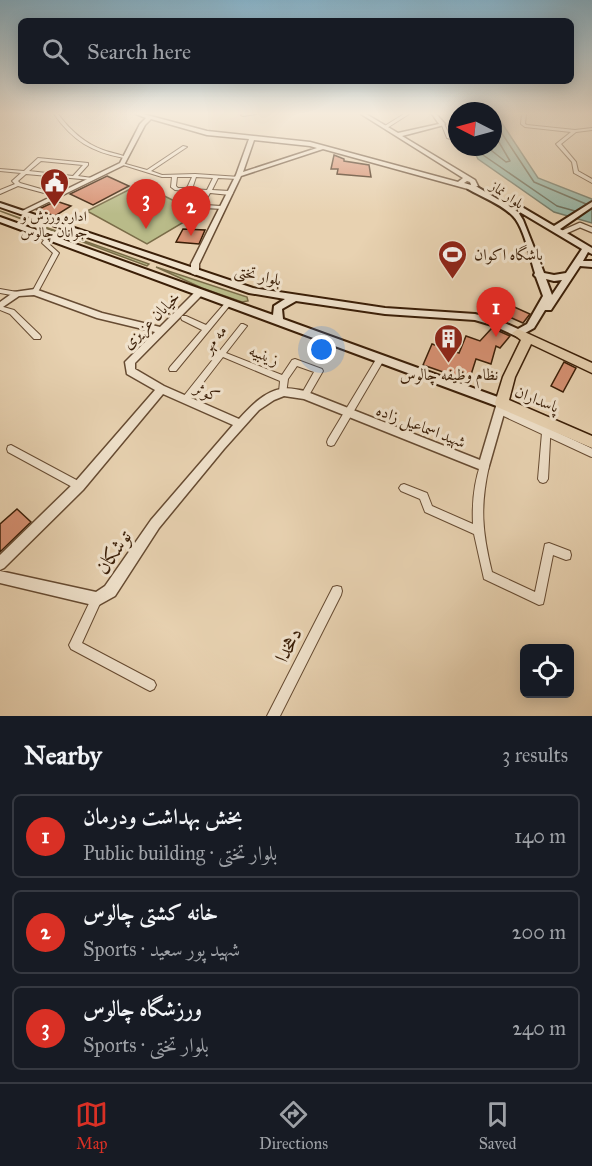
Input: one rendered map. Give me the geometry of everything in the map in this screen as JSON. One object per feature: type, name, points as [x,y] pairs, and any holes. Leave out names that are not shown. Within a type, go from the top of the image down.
[{"type":"main road","name":"بلوار نماز","points":[[472,184],[538,219],[589,250]]},
{"type":"main road","name":"بلوار نماز","points":[[472,184],[515,215],[522,224],[538,276],[548,296],[531,326],[523,335]]},
{"type":"main road","points":[[559,231],[568,220],[592,204]]},
{"type":"main road","name":"بلوار تختی","points":[[0,205],[180,268],[195,269],[252,291],[385,311],[475,317],[495,322],[523,335]]},
{"type":"main road","points":[[0,219],[381,358],[501,406],[523,335],[576,263],[589,250]]},
{"type":"main road","points":[[538,219],[568,220]]},
{"type":"main road","points":[[576,263],[592,264]]},
{"type":"main road","points":[[538,276],[554,278],[568,276]]},
{"type":"main road","points":[[240,308],[255,302],[252,291]]},
{"type":"main road","points":[[279,322],[277,308],[285,300],[298,298]]},
{"type":"main road","points":[[523,335],[592,368]]},
{"type":"main road","name":"پاسداران","points":[[501,406],[546,426],[592,442]]},
{"type":"street","points":[[91,147],[147,172],[162,176],[216,177],[238,176],[323,147]]},
{"type":"street","points":[[22,213],[92,179],[123,160],[130,147]]},
{"type":"street","points":[[147,172],[184,147]]},
{"type":"street","points":[[195,269],[238,176],[249,147]]},
{"type":"street","points":[[325,147],[446,181],[472,184]]},
{"type":"street","points":[[418,147],[472,184]]},
{"type":"street","points":[[561,147],[574,162],[576,172],[592,181]]},
{"type":"street","points":[[59,195],[21,185],[15,181],[40,159],[86,164],[75,177]]},
{"type":"street","points":[[0,170],[92,179]]},
{"type":"street","points":[[0,192],[21,185],[43,173]]},
{"type":"street","points":[[458,173],[461,182]]},
{"type":"street","points":[[175,175],[173,186],[187,190],[230,193]]},
{"type":"street","points":[[187,190],[195,176]]},
{"type":"street","points":[[201,205],[216,177]]},
{"type":"street","points":[[187,190],[201,205],[222,208]]},
{"type":"street","points":[[559,231],[580,225],[592,230]]},
{"type":"street","points":[[35,292],[56,253],[45,243],[49,237]]},
{"type":"street","points":[[0,291],[17,294],[35,292],[100,316],[162,330]]},
{"type":"street","name":"خیابان عزیزی","points":[[160,389],[130,371],[130,362],[199,293]]},
{"type":"street","points":[[17,294],[0,307],[12,312],[37,337]]},
{"type":"street","points":[[173,369],[228,304]]},
{"type":"street","points":[[184,318],[207,328]]},
{"type":"street","name":"مه مهر","points":[[186,399],[243,326]]},
{"type":"street","name":"زینبیه","points":[[222,354],[284,379],[283,392]]},
{"type":"street","points":[[332,442],[381,358]]},
{"type":"street","points":[[284,379],[295,362],[319,371],[305,394]]},
{"type":"street","points":[[0,564],[79,486],[160,389]]},
{"type":"street","name":"کوثر","points":[[160,389],[241,424]]},
{"type":"street","points":[[241,424],[263,401],[283,392]]},
{"type":"street","name":"شهید اسماعیل زاده","points":[[283,392],[305,394],[484,466]]},
{"type":"street","points":[[501,406],[479,487],[476,530],[488,575],[540,600],[549,548],[566,555]]},
{"type":"street","name":"توشکان","points":[[0,577],[96,598],[110,591],[155,524],[241,424]]},
{"type":"street","points":[[543,479],[546,426],[592,453]]},
{"type":"street","points":[[10,449],[79,486]]},
{"type":"street","points":[[404,488],[424,496],[429,509],[476,530]]},
{"type":"street","name":"دهخدا","points":[[273,716],[337,591]]},
{"type":"street","points":[[96,598],[75,645],[150,685]]},
{"type":"green space","points":[[140,184],[199,213],[147,244],[87,211]]},
{"type":"green space","points":[[0,211],[149,264],[147,266]]},
{"type":"green space","points":[[156,267],[247,297],[248,301],[242,302],[202,288]]},
{"type":"water","points":[[502,147],[518,147],[538,178],[592,199],[592,223],[554,212],[476,156],[502,156]]},
{"type":"building","points":[[334,155],[344,161],[369,165],[371,177],[337,174],[338,169],[331,169]]},
{"type":"building","points":[[107,176],[129,186],[93,205],[70,194]]},
{"type":"building","name":"اداره ورزش و جوانان چالوس","points":[[56,201],[71,206],[55,216],[37,210]]},
{"type":"building","points":[[183,229],[205,230],[199,244],[176,242]]},
{"type":"building","points":[[512,306],[530,314],[523,323],[505,315]]},
{"type":"building","points":[[492,328],[510,336],[500,348],[496,346],[491,364],[476,359],[469,381],[423,365],[432,344],[459,353],[466,336],[480,341]]},
{"type":"building","points":[[564,362],[576,368],[563,392],[551,386]]},
{"type":"building","points":[[17,509],[31,522],[0,552],[0,524]]},
{"type":"place","name":"اداره ورزش و جوانان چالوس","points":[[54,208]]},
{"type":"place","name":"ورزشگاه چالوس","points":[[146,229]]},
{"type":"place","name":"خانه کشتی چالوس","points":[[191,236]]},
{"type":"place","name":"باشگاه اکوان","points":[[453,280]]},
{"type":"place","name":"بخش بهداشت ودرمان","points":[[496,337]]},
{"type":"place","name":"نظام وظیفه چالوس","points":[[449,364]]}]
